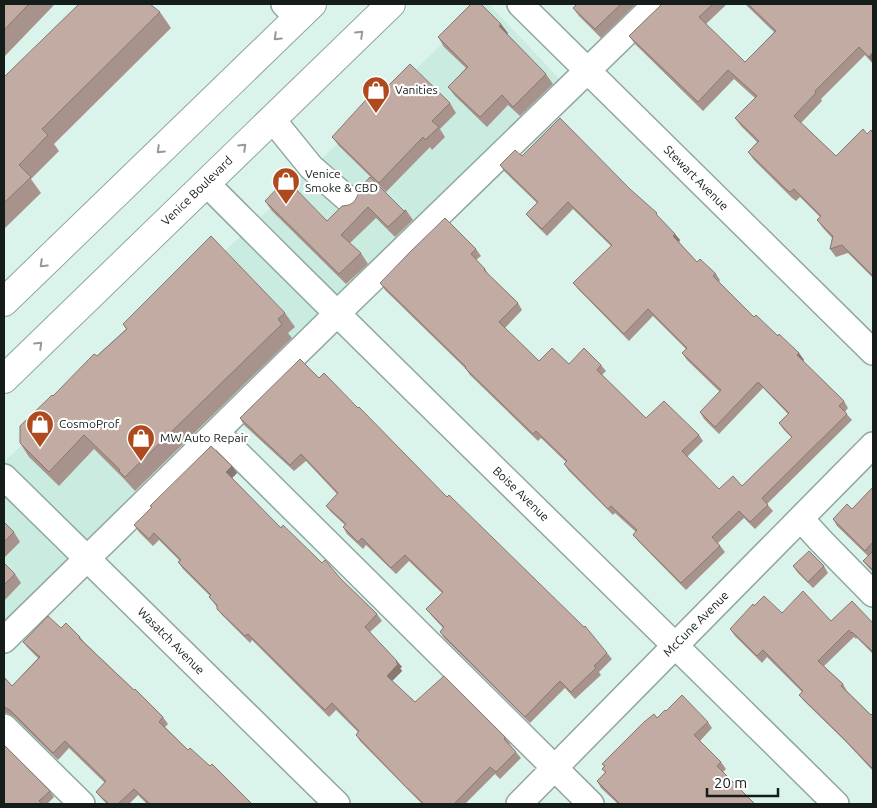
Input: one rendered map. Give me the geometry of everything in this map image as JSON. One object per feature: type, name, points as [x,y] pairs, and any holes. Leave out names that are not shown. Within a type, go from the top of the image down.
[{"type":"main road","name":"Venice Boulevard","points":[[4,379],[392,4]]},
{"type":"main road","points":[[4,302],[298,8]]},
{"type":"street","name":"Stewart Avenue","points":[[520,4],[873,352]]},
{"type":"street","points":[[4,640],[217,433],[336,314],[656,4]]},
{"type":"street","points":[[272,119],[311,167],[351,202]]},
{"type":"street","name":"Boise Avenue","points":[[206,183],[336,314],[676,645],[836,804]]},
{"type":"street","points":[[217,433],[591,804]]},
{"type":"street","name":"McCune Avenue","points":[[519,804],[873,445]]},
{"type":"street","name":"Wasatch Avenue","points":[[4,478],[337,804]]},
{"type":"street","points":[[801,519],[873,594]]},
{"type":"street","points":[[4,727],[82,804]]},
{"type":"shaded area","points":[[484,4],[489,4],[563,83],[4,629],[4,462]]},
{"type":"building","points":[[4,4],[29,4],[4,30]]},
{"type":"building","points":[[79,4],[150,4],[160,12],[42,129],[48,135],[19,165],[31,177],[4,203],[4,77]]},
{"type":"building","points":[[471,4],[481,4],[501,24],[499,26],[546,74],[513,107],[502,95],[480,117],[448,87],[468,67],[438,37]]},
{"type":"building","points":[[577,4],[621,4],[595,29],[573,8]]},
{"type":"building","points":[[662,4],[713,4],[699,17],[745,62],[776,31],[748,4],[873,4],[873,52],[869,57],[859,47],[815,91],[816,93],[794,116],[836,156],[863,129],[867,134],[871,130],[873,133],[873,276],[842,245],[830,249],[833,236],[817,220],[821,216],[794,189],[790,192],[787,190],[748,152],[759,141],[735,118],[757,96],[728,70],[698,102],[629,36]]},
{"type":"building","points":[[410,64],[450,103],[432,121],[439,127],[425,140],[423,137],[379,183],[332,137],[374,91],[379,95]]},
{"type":"building","points":[[560,118],[630,189],[657,213],[675,234],[673,236],[697,262],[700,259],[716,274],[713,276],[754,317],[756,315],[778,336],[779,334],[799,353],[797,355],[844,401],[839,406],[847,414],[762,498],[768,505],[750,522],[739,511],[712,537],[720,546],[681,583],[633,535],[637,530],[611,506],[608,509],[564,464],[567,461],[536,431],[533,434],[380,283],[445,218],[476,249],[471,254],[484,270],[518,303],[499,322],[539,361],[552,348],[569,364],[584,348],[601,365],[597,370],[646,418],[664,401],[699,435],[682,451],[719,489],[733,476],[742,486],[792,437],[779,423],[789,413],[758,382],[715,427],[700,412],[721,390],[682,353],[687,348],[648,309],[624,334],[573,283],[612,245],[568,202],[542,229],[526,214],[538,202],[500,165],[515,150],[522,156]]},
{"type":"building","points":[[370,177],[404,211],[406,210],[388,227],[368,207],[341,235],[361,253],[339,274],[265,201],[286,179],[327,221],[342,206],[354,202],[358,195],[358,190]]},
{"type":"building","points":[[211,236],[285,313],[278,319],[282,324],[125,477],[84,435],[49,472],[20,443],[20,426],[53,396],[94,354],[97,356],[127,329],[123,324]]},
{"type":"building","points":[[300,359],[319,378],[324,373],[447,497],[449,495],[585,626],[607,653],[594,666],[596,668],[571,692],[560,681],[525,717],[440,632],[444,627],[426,609],[443,592],[405,555],[391,568],[362,538],[358,542],[343,527],[346,524],[326,506],[338,493],[301,454],[290,465],[240,418]]},
{"type":"building","points":[[211,446],[232,466],[226,472],[281,528],[283,525],[322,563],[325,560],[340,578],[377,614],[365,627],[397,661],[398,664],[387,676],[415,702],[444,676],[505,737],[504,739],[516,752],[496,772],[490,767],[454,804],[424,804],[356,735],[359,731],[332,703],[325,710],[248,634],[245,636],[217,609],[217,605],[209,597],[211,595],[178,562],[181,560],[154,533],[149,539],[134,525],[152,507],[150,506]]},
{"type":"building","points":[[873,487],[873,542],[865,551],[833,519],[847,504],[852,509]]},
{"type":"building","points":[[4,522],[14,532],[4,542]]},
{"type":"building","points":[[809,551],[824,566],[808,582],[793,566]]},
{"type":"building","points":[[873,551],[873,570],[863,561]]},
{"type":"building","points":[[4,563],[15,574],[4,585]]},
{"type":"building","points":[[803,591],[831,621],[852,601],[873,623],[873,652],[849,630],[818,661],[843,684],[841,686],[873,715],[873,769],[799,695],[803,691],[763,650],[757,656],[730,629],[753,604],[754,606],[764,596],[782,613]]},
{"type":"building","points":[[48,616],[61,628],[66,623],[79,638],[163,717],[159,722],[188,750],[190,748],[210,766],[212,764],[252,804],[150,804],[134,789],[118,804],[109,804],[96,792],[106,781],[65,741],[53,753],[10,710],[4,707],[4,677],[12,686],[40,657],[23,642]]},
{"type":"building","points":[[682,695],[708,722],[694,735],[721,762],[717,766],[755,804],[620,804],[597,781],[606,772],[602,769],[605,766],[602,764],[644,722],[654,714],[657,718]]},
{"type":"building","points":[[4,745],[50,791],[39,801],[43,804],[4,804]]},
{"type":"place","name":"Vanities","points":[[376,114]]},
{"type":"place","name":"Venice Smoke & CBD","points":[[286,205]]},
{"type":"place","name":"CosmoProf","points":[[40,448]]},
{"type":"place","name":"MW Auto Repair","points":[[141,462]]}]
